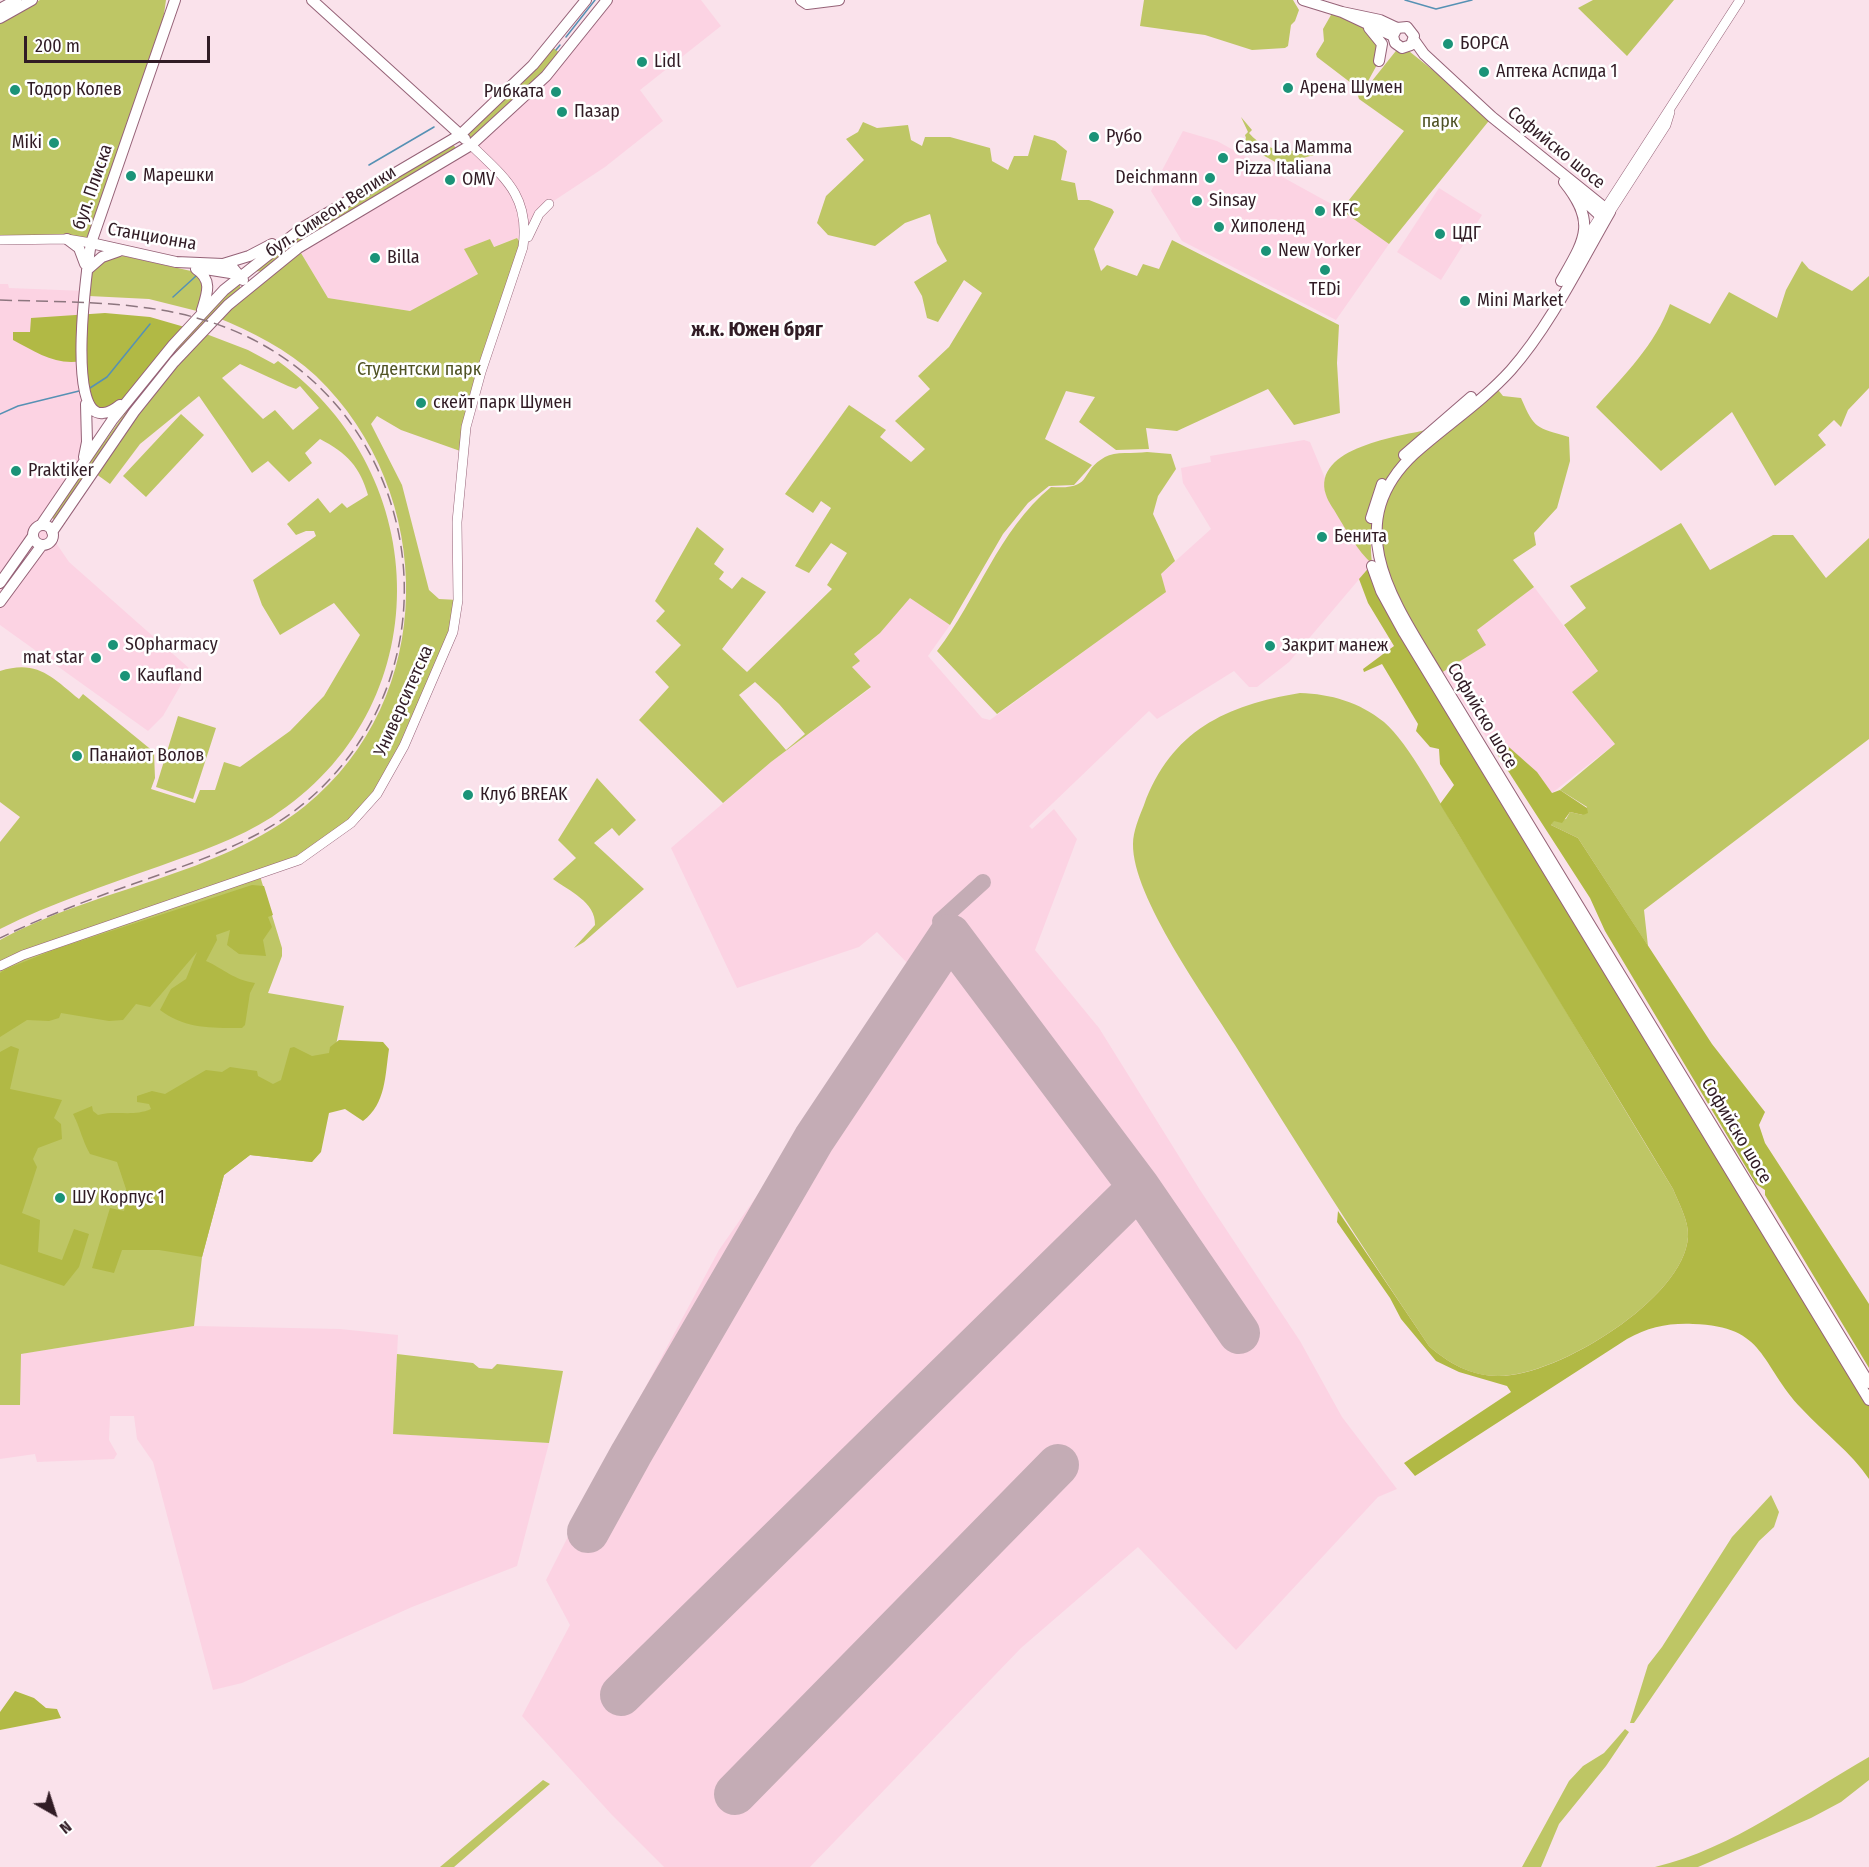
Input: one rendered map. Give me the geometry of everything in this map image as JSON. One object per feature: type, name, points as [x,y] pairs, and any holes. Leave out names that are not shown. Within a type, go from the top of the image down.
[{"type":"main road","points":[[0,9],[16,0]]},
{"type":"main road","points":[[0,18],[32,0]]},
{"type":"main road","name":"бул. Плиска","points":[[86,400],[82,375],[87,271],[91,243],[173,0]]},
{"type":"main road","points":[[312,0],[471,146]]},
{"type":"main road","name":"бул. Симеон Велики","points":[[40,525],[80,466],[149,375],[202,311],[241,275],[302,228],[460,135],[533,65],[586,0]]},
{"type":"main road","name":"бул. Симеон Велики","points":[[52,532],[92,471],[174,362],[242,292],[337,224],[471,146],[546,75],[607,0]]},
{"type":"main road","points":[[801,0],[807,4],[839,0]]},
{"type":"main road","points":[[1303,0],[1342,12],[1380,20],[1395,32]]},
{"type":"main road","points":[[1342,12],[1395,32]]},
{"type":"main road","points":[[1359,20],[1380,40],[1383,49],[1379,61]]},
{"type":"main road","name":"Софийско шосе","points":[[1492,117],[1405,48],[1397,45],[1395,32],[1409,28],[1424,54],[1492,117],[1605,214],[1522,357],[1495,386],[1412,456],[1393,479],[1378,519],[1378,561],[1388,588],[1410,628],[1773,1233],[1869,1400]]},
{"type":"main road","points":[[1405,48],[1414,40]]},
{"type":"main road","points":[[1543,161],[1564,182],[1605,214]]},
{"type":"main road","name":"Софийско шосе","points":[[1564,182],[1581,205],[1585,219],[1574,257],[1515,355],[1491,380],[1408,450],[1388,474],[1376,499],[1371,517],[1369,536],[1372,564],[1381,591],[1404,633],[1773,1233],[1869,1383]]},
{"type":"main road","points":[[223,264],[249,256],[302,228]]},
{"type":"main road","points":[[67,239],[79,248],[87,271],[102,257],[122,250]]},
{"type":"main road","name":"Станционна","points":[[91,243],[176,262],[223,264],[232,267],[241,275]]},
{"type":"main road","points":[[176,262],[241,275],[270,270]]},
{"type":"main road","points":[[176,262],[198,270],[207,280],[208,286],[202,311]]},
{"type":"main road","points":[[241,275],[242,292]]},
{"type":"main road","points":[[86,400],[92,411],[110,412],[149,375]]},
{"type":"main road","points":[[80,466],[87,442],[86,400]]},
{"type":"main road","points":[[0,583],[33,536],[34,531],[40,525],[46,525],[52,532],[51,540],[42,545],[0,602]]},
{"type":"main road","points":[[33,536],[42,545]]},
{"type":"street","points":[[1574,257],[1666,125],[1675,99],[1740,0]]},
{"type":"street","name":"Университетска","points":[[0,966],[44,948],[299,860],[335,837],[377,794],[404,746],[453,632],[458,600],[457,522],[466,427],[481,372],[523,248],[525,230],[523,209],[511,186],[471,146]]},
{"type":"street","points":[[523,248],[539,214],[549,204]]},
{"type":"street","name":"Станционна","points":[[0,240],[67,239],[91,243]]},
{"type":"shaded area","points":[[607,0],[701,0],[721,26],[640,90],[663,121],[605,167],[549,204],[523,247],[517,238],[493,247],[490,239],[465,250],[478,274],[410,311],[328,298],[298,248],[458,154],[507,114]]},
{"type":"shaded area","points":[[1183,131],[1217,141],[1346,212],[1389,244],[1336,320],[1182,241],[1151,191]]},
{"type":"shaded area","name":"ЦДГ","points":[[1439,188],[1482,215],[1441,280],[1397,252]]},
{"type":"shaded area","points":[[0,284],[8,284],[9,288],[85,291],[86,452],[41,525],[49,527],[52,537],[69,562],[190,669],[163,716],[148,731],[0,625]]},
{"type":"shaded area","points":[[1304,440],[1310,442],[1325,478],[1326,495],[1372,564],[1289,662],[1257,687],[1249,687],[1234,671],[1157,719],[1149,711],[1029,826],[1032,829],[1054,809],[1077,839],[1035,950],[1099,1028],[1200,1190],[1300,1341],[1342,1417],[1397,1489],[1378,1497],[1236,1650],[1138,1547],[1021,1648],[810,1867],[664,1867],[612,1815],[522,1716],[570,1625],[546,1580],[617,1440],[719,1250],[914,970],[877,932],[859,947],[737,988],[671,848],[771,762],[871,688],[852,667],[854,654],[880,633],[910,597],[950,625],[928,656],[982,718],[990,720],[1165,592],[1161,574],[1211,529],[1183,483],[1181,468],[1211,462],[1210,456]]},
{"type":"shaded area","points":[[1534,587],[1598,671],[1573,692],[1615,744],[1552,793],[1525,761],[1515,755],[1502,740],[1492,746],[1443,672],[1485,645],[1477,630]]},
{"type":"shaded area","points":[[194,1326],[340,1329],[398,1335],[393,1434],[549,1443],[517,1566],[412,1607],[242,1683],[213,1690],[153,1462],[137,1439],[134,1416],[110,1416],[109,1440],[117,1454],[114,1459],[37,1462],[35,1454],[0,1459],[0,1405],[20,1404],[20,1354]]},
{"type":"green space","points":[[40,0],[166,0],[163,21],[88,238],[0,237],[0,21]]},
{"type":"green space","points":[[1144,0],[1293,0],[1299,10],[1291,25],[1288,46],[1252,50],[1205,35],[1140,26]]},
{"type":"green space","points":[[1593,0],[1674,0],[1627,56],[1578,8]]},
{"type":"green space","name":"парк","points":[[1330,9],[1359,20],[1380,40],[1379,61],[1360,96],[1399,47],[1405,48],[1492,117],[1389,244],[1341,210],[1404,131],[1359,99],[1355,86],[1317,57],[1316,54],[1324,41],[1323,29],[1331,15]]},
{"type":"green space","points":[[550,45],[562,55],[471,145],[460,135]]},
{"type":"green space","points":[[1241,117],[1252,130],[1249,133],[1266,146],[1295,151],[1302,150],[1303,144],[1318,141],[1322,148],[1321,153],[1303,158],[1295,173],[1243,144],[1248,132]]},
{"type":"green space","points":[[863,122],[877,128],[908,125],[911,140],[922,146],[925,137],[950,137],[990,148],[992,161],[1008,170],[1014,156],[1028,156],[1034,135],[1055,141],[1067,151],[1061,180],[1075,183],[1078,200],[1089,200],[1112,209],[1114,212],[1094,249],[1101,271],[1107,265],[1137,276],[1143,264],[1159,269],[1172,240],[1339,325],[1337,363],[1340,413],[1294,425],[1268,389],[1177,431],[1146,428],[1149,449],[1116,450],[1079,422],[1095,397],[1066,391],[1045,439],[1092,465],[1074,485],[1049,486],[1028,503],[1003,534],[950,625],[910,598],[880,633],[854,654],[860,661],[852,667],[871,687],[771,762],[723,803],[639,720],[669,687],[655,672],[681,645],[656,621],[665,611],[655,601],[697,527],[724,549],[714,564],[724,572],[719,579],[732,589],[742,577],[766,592],[722,649],[747,672],[832,589],[827,585],[847,553],[831,543],[809,573],[795,566],[831,508],[821,501],[813,513],[785,494],[849,405],[886,430],[880,437],[911,462],[925,449],[895,421],[930,389],[918,376],[949,347],[982,293],[964,280],[938,322],[927,318],[922,296],[914,282],[947,261],[937,243],[930,214],[905,223],[875,246],[828,235],[817,223],[826,196],[864,160],[846,139],[858,132]],"holes":[[[755,682],[779,704],[805,734],[786,750],[739,695]]]},
{"type":"green space","points":[[452,143],[458,151],[262,271],[250,272],[302,230]]},
{"type":"green space","name":"Студентски парк","points":[[517,238],[523,247],[495,328],[463,452],[401,430],[377,416],[371,424],[402,485],[429,590],[439,599],[458,600],[455,623],[387,779],[335,837],[260,876],[282,948],[282,956],[268,993],[344,1006],[312,1162],[250,1155],[224,1175],[202,1257],[194,1326],[21,1354],[20,1405],[0,1405],[0,940],[37,922],[195,866],[234,849],[271,830],[305,806],[349,762],[380,710],[399,654],[406,595],[401,535],[384,478],[356,424],[316,376],[305,367],[269,342],[216,317],[201,332],[248,350],[274,364],[278,361],[330,409],[367,465],[390,527],[397,591],[389,655],[366,716],[327,771],[272,817],[246,832],[189,856],[79,895],[0,929],[0,842],[20,817],[0,802],[0,671],[24,667],[34,669],[52,677],[79,699],[83,694],[154,752],[155,778],[151,789],[195,803],[200,790],[215,790],[224,762],[240,767],[290,731],[324,696],[360,635],[334,603],[280,635],[262,605],[253,580],[316,536],[314,531],[296,535],[287,524],[318,498],[330,513],[342,503],[347,508],[368,495],[361,476],[345,455],[320,439],[305,453],[312,463],[289,482],[268,461],[252,473],[199,396],[140,444],[110,484],[92,471],[124,422],[54,519],[50,517],[165,358],[240,280],[240,292],[298,248],[328,298],[410,311],[478,274],[464,249],[490,239],[494,247]],"holes":[[[240,364],[296,389],[300,386],[319,408],[293,430],[275,410],[263,419],[222,378]]]},
{"type":"green space","points":[[124,256],[191,271],[202,278],[205,291],[197,311],[149,299],[89,296],[91,278],[96,267],[106,260]]},
{"type":"green space","points":[[1802,261],[1809,269],[1852,291],[1869,276],[1869,388],[1848,410],[1841,427],[1834,420],[1818,435],[1826,445],[1775,486],[1732,412],[1661,471],[1596,407],[1648,346],[1670,304],[1710,324],[1729,292],[1777,318],[1786,290]]},
{"type":"green space","points":[[105,313],[150,317],[188,328],[116,408],[91,411],[82,361],[63,362],[46,357],[13,340],[13,332],[30,332],[31,318]]},
{"type":"green space","points":[[1495,386],[1503,396],[1521,398],[1538,426],[1569,437],[1570,461],[1557,508],[1534,533],[1536,545],[1513,560],[1534,587],[1477,630],[1486,645],[1438,675],[1387,588],[1378,519],[1393,479]]},
{"type":"green space","points":[[181,414],[204,435],[146,497],[123,476]]},
{"type":"green space","points":[[1431,429],[1402,459],[1382,489],[1372,522],[1372,564],[1353,541],[1328,500],[1325,479],[1332,465],[1345,455],[1381,440]]},
{"type":"green space","points":[[1147,452],[1171,454],[1176,469],[1158,496],[1153,514],[1175,561],[1161,574],[1166,592],[997,714],[937,651],[965,609],[1002,544],[1033,505],[1051,487],[1074,486],[1080,483],[1091,468],[1109,455]]},
{"type":"green space","points":[[1681,523],[1710,570],[1773,535],[1793,535],[1826,578],[1869,538],[1869,739],[1644,910],[1648,946],[1578,838],[1551,825],[1553,821],[1566,819],[1570,812],[1583,815],[1587,807],[1560,790],[1615,744],[1572,692],[1598,671],[1564,625],[1586,608],[1570,586]]},
{"type":"green space","points":[[1372,564],[1869,1400],[1869,1479],[1846,1451],[1788,1393],[1759,1350],[1749,1340],[1717,1326],[1693,1324],[1659,1327],[1643,1331],[1627,1339],[1415,1476],[1404,1463],[1511,1392],[1507,1386],[1459,1372],[1436,1361],[1401,1319],[1390,1298],[1337,1222],[1338,1211],[1429,1346],[1444,1358],[1470,1371],[1499,1376],[1523,1373],[1552,1363],[1583,1349],[1613,1330],[1665,1285],[1681,1261],[1688,1231],[1673,1189],[1440,804],[1454,785],[1440,764],[1439,749],[1430,747],[1416,731],[1418,724],[1382,664],[1364,672],[1363,669],[1394,646],[1368,603],[1359,579]]},
{"type":"green space","points":[[1300,693],[1334,697],[1355,704],[1384,722],[1404,744],[1673,1189],[1683,1213],[1688,1237],[1681,1261],[1665,1285],[1613,1330],[1583,1349],[1552,1363],[1523,1373],[1498,1376],[1478,1374],[1444,1358],[1429,1346],[1330,1196],[1190,975],[1157,919],[1145,891],[1136,866],[1134,835],[1155,779],[1169,758],[1186,740],[1225,714],[1273,698]]},
{"type":"green space","points":[[178,716],[216,728],[193,799],[156,787]]},
{"type":"green space","points":[[1501,740],[1537,772],[1552,793],[1560,790],[1587,808],[1588,813],[1583,815],[1570,812],[1562,823],[1554,821],[1551,825],[1578,838],[1712,1044],[1765,1112],[1759,1125],[1765,1143],[1869,1304],[1869,1368],[1765,1195],[1765,1190],[1756,1184],[1605,931],[1590,898],[1492,746]]},
{"type":"green space","points":[[597,778],[636,820],[619,836],[612,828],[594,843],[644,889],[584,942],[574,948],[595,925],[594,917],[580,898],[553,879],[576,858],[558,840]]},
{"type":"green space","points":[[252,885],[264,886],[273,915],[268,917],[272,927],[263,940],[266,956],[239,954],[227,945],[230,930],[216,935],[217,940],[206,961],[235,977],[255,983],[250,993],[245,1025],[242,1028],[189,1024],[160,1010],[171,989],[186,979],[197,952],[150,1007],[136,1004],[123,1020],[109,1021],[61,1013],[59,1018],[49,1021],[27,1020],[0,1037],[0,973],[6,969],[56,949]]},
{"type":"green space","points":[[339,1040],[383,1042],[389,1049],[383,1088],[371,1114],[363,1121],[345,1109],[329,1113],[321,1152],[312,1162],[250,1155],[224,1175],[202,1257],[159,1250],[122,1250],[114,1273],[92,1268],[110,1208],[124,1211],[127,1200],[126,1189],[117,1162],[90,1154],[73,1114],[92,1106],[93,1111],[98,1115],[151,1109],[149,1104],[137,1102],[137,1096],[152,1091],[165,1094],[206,1070],[222,1072],[230,1067],[257,1071],[258,1076],[273,1084],[281,1080],[290,1048],[294,1047],[312,1056],[329,1053],[330,1047]]},
{"type":"green space","points":[[11,1046],[19,1049],[10,1089],[62,1100],[54,1118],[61,1124],[62,1139],[38,1148],[33,1159],[37,1167],[22,1213],[40,1220],[38,1252],[62,1260],[74,1229],[89,1234],[79,1267],[64,1286],[0,1264],[0,1052]]},
{"type":"green space","points":[[397,1354],[473,1363],[479,1368],[492,1369],[497,1364],[563,1371],[549,1443],[393,1434]]},
{"type":"green space","points":[[1771,1495],[1779,1512],[1774,1527],[1759,1541],[1634,1723],[1630,1723],[1648,1665],[1662,1647],[1732,1537]]},
{"type":"green space","points":[[15,1691],[34,1698],[46,1708],[57,1709],[61,1718],[0,1730],[0,1712]]},
{"type":"green space","points":[[1625,1729],[1629,1732],[1606,1766],[1559,1824],[1541,1867],[1522,1867],[1569,1781],[1583,1766],[1604,1753]]},
{"type":"green space","points":[[1869,1757],[1869,1780],[1841,1802],[1811,1818],[1698,1867],[1655,1867],[1712,1847],[1739,1834]]},
{"type":"green space","points":[[543,1780],[550,1784],[454,1867],[440,1867]]},
{"type":"waterway","points":[[566,37],[595,0]]},
{"type":"waterway","points":[[1405,0],[1436,9],[1472,0]]},
{"type":"waterway","points":[[556,50],[560,45]]},
{"type":"waterway","points":[[369,165],[434,127]]},
{"type":"waterway","points":[[173,297],[196,276]]},
{"type":"waterway","points":[[90,388],[107,377],[150,324]]},
{"type":"waterway","points":[[0,414],[18,406],[79,391]]},
{"type":"taxiway","points":[[950,935],[940,921],[983,882]]},
{"type":"runway","points":[[588,1532],[814,1139],[950,935],[1139,1187],[1239,1333]]},
{"type":"runway","points":[[621,1695],[1139,1187]]},
{"type":"runway","points":[[735,1794],[1058,1465]]},
{"type":"railway","points":[[0,300],[126,305],[188,316],[248,337],[307,376],[352,425],[384,483],[401,546],[403,612],[391,677],[362,738],[317,792],[297,809],[254,836],[230,847],[66,909],[0,938]]},
{"type":"place","name":"БОРСА","points":[[1448,44]]},
{"type":"place","name":"Lidl","points":[[642,62]]},
{"type":"place","name":"Аптека Аспида 1","points":[[1484,72]]},
{"type":"place","name":"Арена Шумен","points":[[1288,88]]},
{"type":"place","name":"Тодор Колев","points":[[15,90]]},
{"type":"place","name":"Рибката","points":[[556,92]]},
{"type":"place","name":"Пазар","points":[[562,112]]},
{"type":"place","name":"Рубо","points":[[1094,137]]},
{"type":"place","name":"Miki","points":[[54,143]]},
{"type":"place","name":"Casa La Mamma Pizza Italiana","points":[[1223,158]]},
{"type":"place","name":"Марешки","points":[[131,176]]},
{"type":"place","name":"Deichmann","points":[[1210,178]]},
{"type":"place","name":"OMV","points":[[450,180]]},
{"type":"place","name":"Sinsay","points":[[1197,201]]},
{"type":"place","name":"KFC","points":[[1320,211]]},
{"type":"place","name":"Хиполенд","points":[[1219,227]]},
{"type":"place","name":"ЦДГ","points":[[1440,234]]},
{"type":"place","name":"New Yorker","points":[[1266,251]]},
{"type":"place","name":"Billa","points":[[375,258]]},
{"type":"place","name":"TEDi","points":[[1325,270]]},
{"type":"place","name":"Mini Market","points":[[1465,301]]},
{"type":"place","name":"скейт парк Шумен","points":[[421,403]]},
{"type":"place","name":"Praktiker","points":[[16,471]]},
{"type":"place","name":"Бенита","points":[[1322,537]]},
{"type":"place","name":"SOpharmacy","points":[[113,645]]},
{"type":"place","name":"Закрит манеж","points":[[1270,646]]},
{"type":"place","name":"mat star","points":[[96,658]]},
{"type":"place","name":"Kaufland","points":[[125,676]]},
{"type":"place","name":"Панайот Волов","points":[[77,756]]},
{"type":"place","name":"Клуб BREAK","points":[[468,795]]},
{"type":"place","name":"ШУ Корпус 1","points":[[60,1198]]},
{"type":"district","name":"ж.к. Южен бряг","points":[[757,330]]}]
